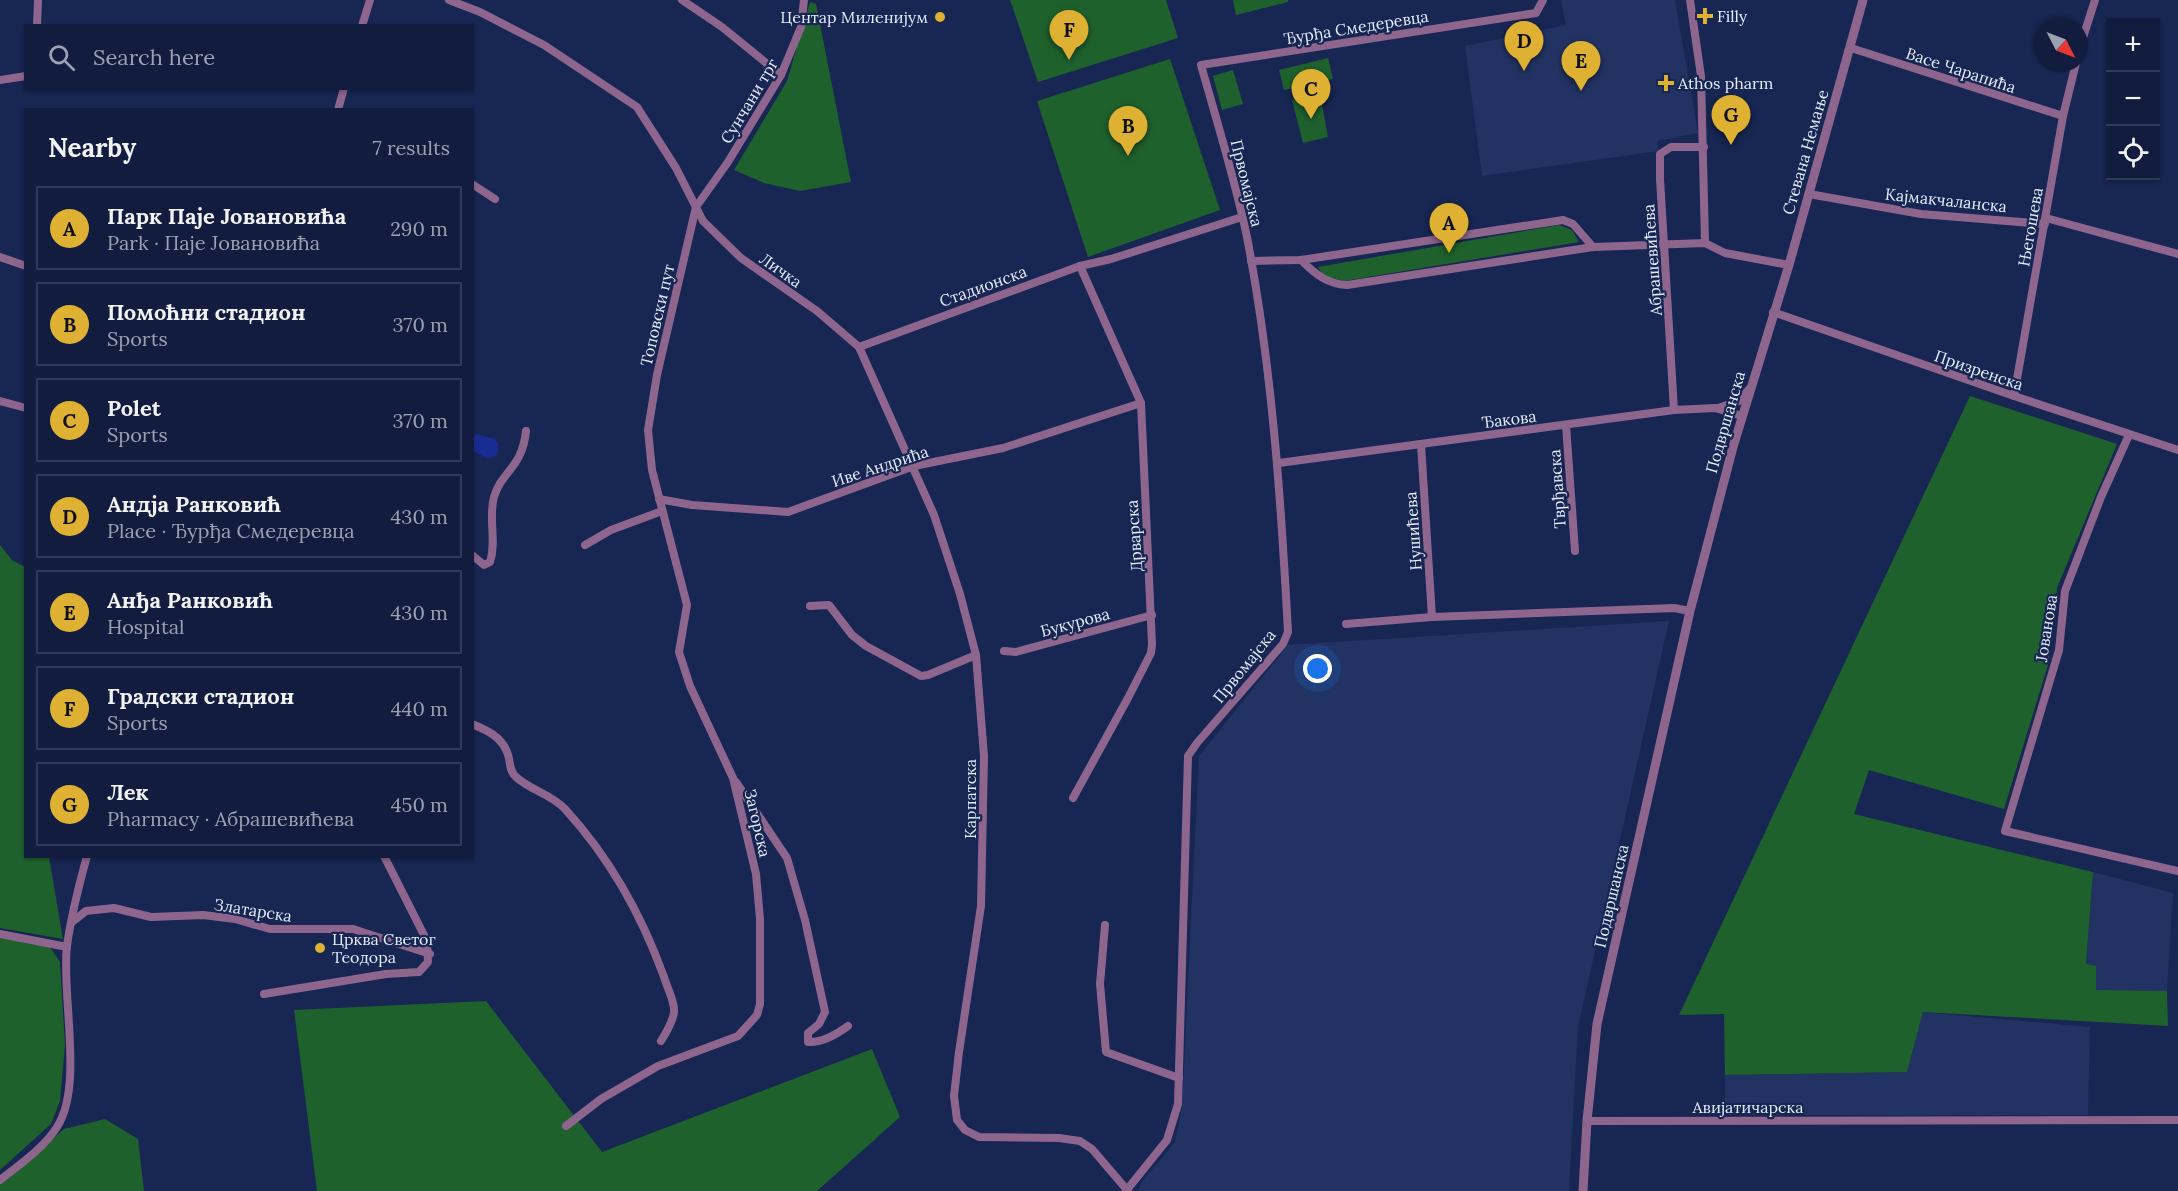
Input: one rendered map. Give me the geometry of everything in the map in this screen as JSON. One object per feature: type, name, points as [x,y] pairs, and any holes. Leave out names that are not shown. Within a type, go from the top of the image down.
[{"type":"street","points":[[37,24],[38,0]]},
{"type":"street","points":[[363,24],[370,0]]},
{"type":"street","name":"Личка","points":[[449,0],[480,12],[544,45],[637,106],[676,168],[703,221],[741,258],[817,311],[859,347]]},
{"type":"street","points":[[682,0],[722,27],[781,75]]},
{"type":"street","name":"Сунчани трг","points":[[696,207],[728,162],[781,75],[801,27],[804,0]]},
{"type":"street","name":"Ђурђа Смедеревца","points":[[1201,65],[1536,13],[1543,0]]},
{"type":"street","points":[[1690,0],[1701,76],[1705,243]]},
{"type":"street","name":"Стевана Немање","points":[[1773,312],[1789,265],[1863,0]]},
{"type":"street","points":[[2088,20],[2094,0]]},
{"type":"street","name":"Васе Чарапића","points":[[1851,48],[2062,116]]},
{"type":"street","name":"Првомајска","points":[[1127,1190],[1172,1131],[1178,1104],[1188,756],[1287,637],[1279,463],[1251,261],[1242,217],[1201,65]]},
{"type":"street","name":"Његошева","points":[[2014,396],[2046,221],[2062,116],[2074,72]]},
{"type":"street","points":[[0,80],[24,75]]},
{"type":"street","points":[[339,108],[343,90]]},
{"type":"street","name":"Абрашевићева","points":[[1674,410],[1660,154],[1671,147],[1704,147]]},
{"type":"street","points":[[474,185],[495,199]]},
{"type":"street","name":"Кајмакчаланска","points":[[1809,194],[1921,214],[2046,221],[2178,254]]},
{"type":"street","name":"Топовски пут","points":[[648,430],[657,375],[696,207]]},
{"type":"street","name":"Стадионска","points":[[859,347],[1080,266],[1111,259],[1242,217]]},
{"type":"street","points":[[1251,261],[1301,260],[1563,220],[1573,224],[1593,247]]},
{"type":"street","points":[[1301,260],[1320,278],[1337,285],[1593,247],[1705,243],[1725,253],[1789,265]]},
{"type":"street","points":[[0,257],[24,265]]},
{"type":"street","name":"Дрварска","points":[[1073,798],[1151,653],[1152,615],[1144,496],[1141,403],[1080,266]]},
{"type":"street","name":"Призренска","points":[[1773,312],[2178,450]]},
{"type":"street","name":"Подвршанска","points":[[1583,1191],[1587,1121],[1597,1024],[1690,611],[1742,416],[1773,312]]},
{"type":"street","points":[[859,347],[914,466]]},
{"type":"street","points":[[1715,408],[1739,401],[1751,387]]},
{"type":"street","points":[[0,401],[24,407]]},
{"type":"street","name":"Иве Андрића","points":[[659,500],[692,505],[788,512],[914,466],[1003,448],[1141,403]]},
{"type":"street","name":"Ђакова","points":[[1279,463],[1674,410],[1715,408],[1742,416]]},
{"type":"street","name":"Тврђавска","points":[[1566,425],[1575,551]]},
{"type":"street","name":"Загорска","points":[[566,1126],[601,1100],[658,1066],[738,1036],[757,1015],[762,994],[759,898],[746,827],[733,778],[690,686],[679,652],[687,605],[659,500],[648,445],[648,430]]},
{"type":"street","points":[[474,557],[484,565],[490,562],[495,532],[494,496],[522,453],[526,431]]},
{"type":"street","name":"Јованова","points":[[2129,435],[2101,497],[2065,591],[2059,650],[2005,831],[2178,871]]},
{"type":"street","name":"Нушићева","points":[[1421,444],[1432,616]]},
{"type":"street","name":"Карпатска","points":[[914,466],[945,547],[976,655],[984,756],[981,906],[959,1052],[954,1107],[960,1125],[971,1133],[990,1138],[1059,1138],[1080,1141],[1092,1149],[1127,1190]]},
{"type":"street","points":[[585,545],[610,530],[662,511]]},
{"type":"street","points":[[810,606],[829,605],[852,634],[866,646],[921,675],[928,675],[976,655]]},
{"type":"street","points":[[1346,624],[1432,616],[1674,608],[1690,611]]},
{"type":"street","name":"Букурова","points":[[1004,651],[1016,652],[1152,615]]},
{"type":"street","points":[[474,725],[499,739],[508,752],[511,771],[515,776],[545,793],[565,809],[600,855],[634,908],[653,948],[673,1004],[672,1019],[662,1041]]},
{"type":"street","points":[[733,778],[787,858],[805,920],[825,1012],[819,1024],[808,1033],[808,1042],[839,1033],[848,1026]]},
{"type":"street","points":[[0,1180],[37,1149],[57,1127],[66,1108],[71,1028],[67,990],[67,947],[87,858]]},
{"type":"street","points":[[264,994],[386,974],[419,972],[425,968],[430,954],[427,941],[385,858]]},
{"type":"street","name":"Златарска","points":[[72,922],[86,911],[114,908],[151,917],[203,915],[235,919],[270,930],[353,929],[430,954]]},
{"type":"street","points":[[1105,925],[1100,984],[1106,1052],[1179,1078]]},
{"type":"street","points":[[0,934],[67,947]]},
{"type":"street","name":"Авијатичарска","points":[[1587,1121],[2178,1120]]},
{"type":"shaded area","points":[[1561,0],[1675,0],[1698,133],[1657,141],[1659,151],[1482,176],[1465,46],[1566,25]]},
{"type":"shaded area","points":[[474,434],[495,439],[499,446],[497,455],[488,459],[474,452]]},
{"type":"shaded area","points":[[1669,621],[1578,1027],[1569,1191],[1138,1191],[1141,1183],[1175,1142],[1182,1108],[1199,756],[1288,645]]},
{"type":"shaded area","points":[[2093,872],[2173,893],[2167,991],[2096,991],[2086,964]]},
{"type":"shaded area","points":[[1923,1012],[2090,1027],[2088,1115],[1725,1115],[1725,1075],[1907,1072]]},
{"type":"green space","points":[[1010,0],[1166,0],[1178,38],[1038,82]]},
{"type":"green space","points":[[1233,0],[1288,0],[1288,2],[1236,15]]},
{"type":"green space","points":[[810,2],[816,4],[851,182],[800,191],[764,183],[734,170],[787,81]]},
{"type":"green space","points":[[1328,58],[1333,79],[1284,90],[1279,70]]},
{"type":"green space","points":[[1170,59],[1220,210],[1088,257],[1037,101]]},
{"type":"green space","points":[[1233,70],[1243,104],[1222,110],[1213,76]]},
{"type":"green space","points":[[1320,94],[1328,137],[1303,143],[1292,100]]},
{"type":"green space","points":[[1559,225],[1572,230],[1579,242],[1344,281],[1323,276],[1318,267]]},
{"type":"green space","points":[[1970,396],[2117,444],[2057,588],[2048,665],[2004,809],[1869,770],[1854,814],[2093,872],[2086,964],[2096,966],[2096,990],[2167,991],[2168,1026],[1923,1012],[1907,1072],[1725,1075],[1724,1014],[1679,1015]]},
{"type":"green space","points":[[0,545],[12,560],[24,566],[24,858],[49,858],[63,939],[0,928]]},
{"type":"green space","points":[[0,937],[50,947],[60,962],[65,1045],[60,1101],[51,1124],[0,1170]]},
{"type":"green space","points":[[486,1001],[602,1152],[872,1049],[900,1117],[817,1191],[317,1191],[294,1010]]},
{"type":"green space","points":[[105,1119],[138,1139],[144,1191],[0,1191],[0,1185],[64,1129]]},
{"type":"place","name":"Filly","points":[[1705,16]]},
{"type":"place","name":"Центар Миленијум","points":[[940,17]]},
{"type":"place","name":"Градски стадион","points":[[1069,60]]},
{"type":"place","name":"Андја Ранковић","points":[[1524,71]]},
{"type":"place","name":"Athos pharm","points":[[1666,83]]},
{"type":"place","name":"Анђа Ранковић","points":[[1581,91]]},
{"type":"place","name":"Polet","points":[[1311,119]]},
{"type":"place","name":"Лек","points":[[1731,145]]},
{"type":"place","name":"Помоћни стадион","points":[[1128,156]]},
{"type":"place","name":"Парк Паје Јовановића","points":[[1449,253]]},
{"type":"place","name":"Црква Светог Теодора","points":[[320,948]]}]
